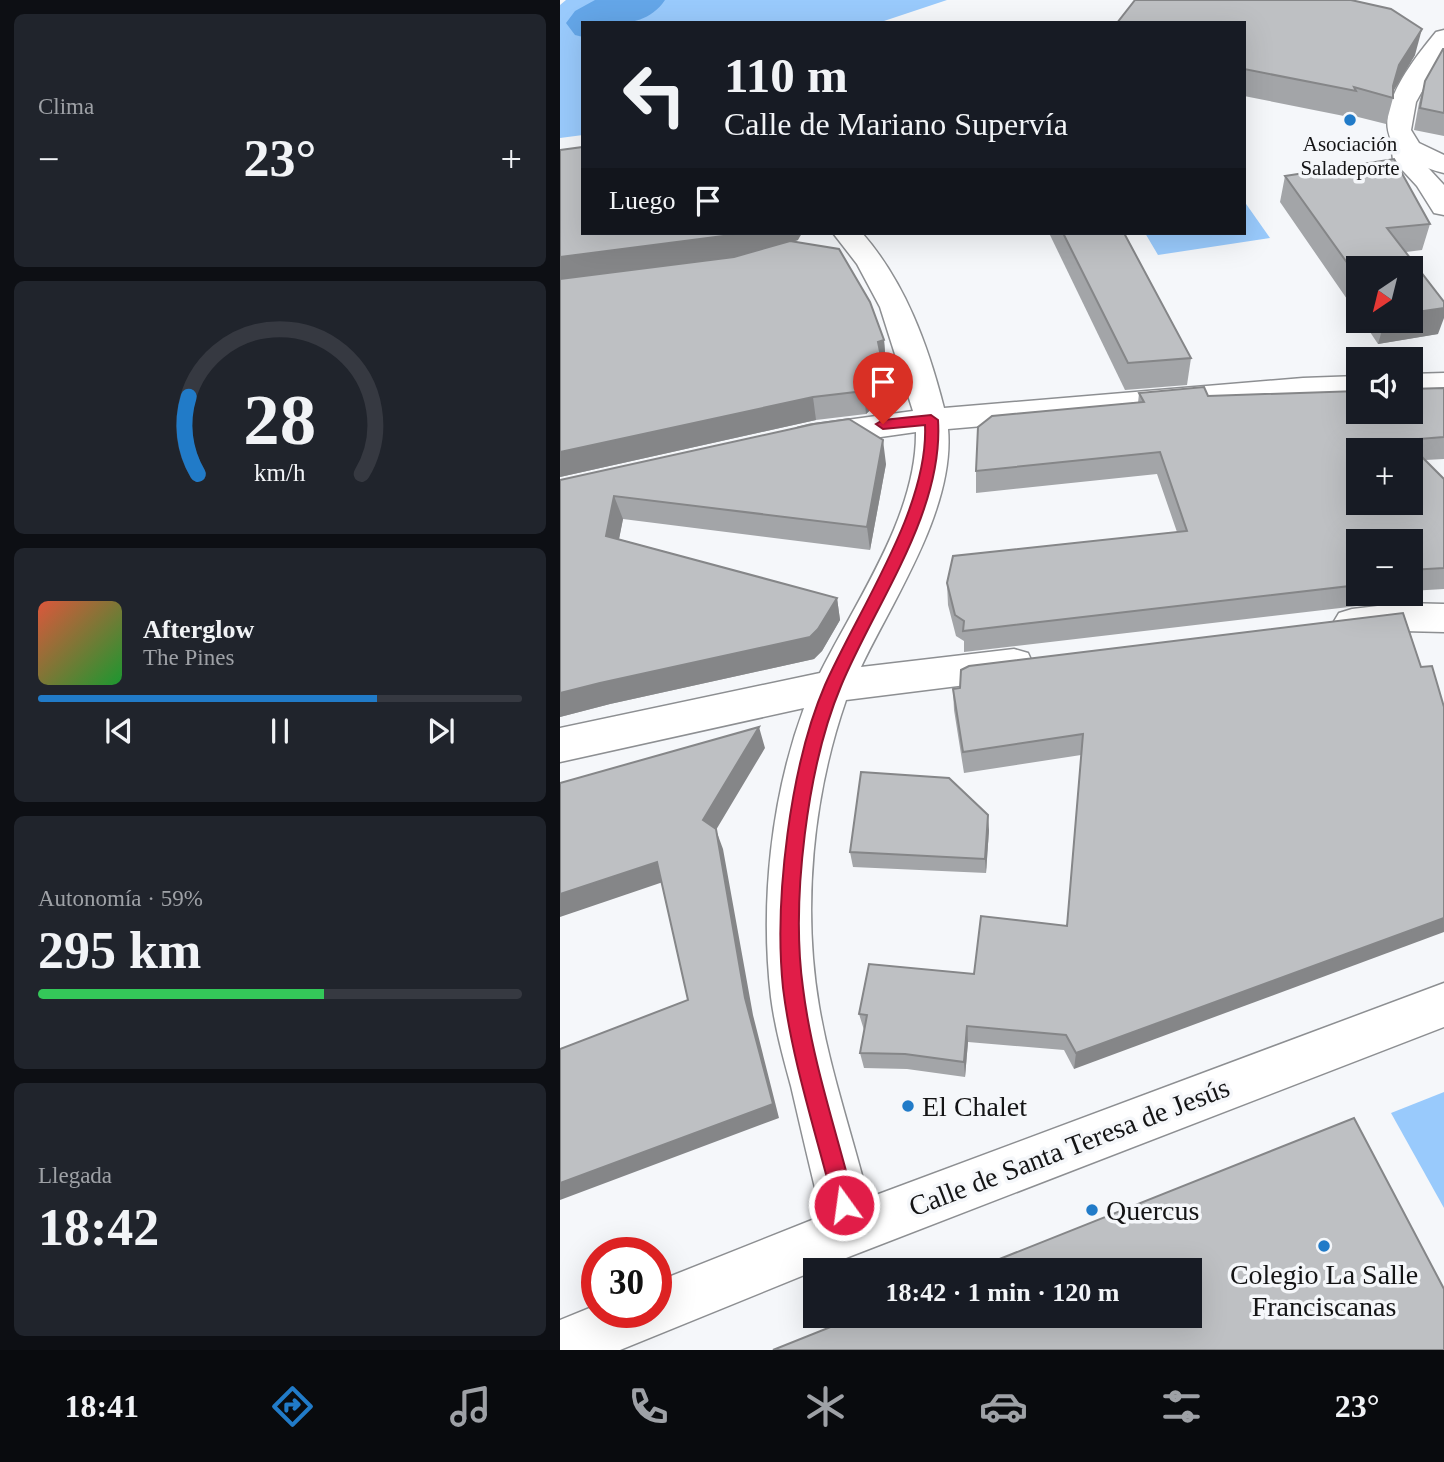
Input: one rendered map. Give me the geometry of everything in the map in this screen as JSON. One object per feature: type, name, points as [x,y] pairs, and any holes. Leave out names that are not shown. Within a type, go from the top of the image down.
[{"type":"street","points":[[1444,37],[1424,60],[1408,93],[1398,130],[1404,143],[1406,160],[1428,181],[1444,207]]},
{"type":"street","points":[[1404,143],[1444,165]]},
{"type":"street","points":[[842,238],[881,278],[895,303],[931,420],[932,444],[929,467],[902,545],[833,686],[819,726],[799,811],[791,893],[793,985],[798,1023],[851,1230]]},
{"type":"street","points":[[1423,384],[1444,383]]},
{"type":"street","points":[[777,443],[830,432],[931,420],[1346,386]]},
{"type":"street","points":[[1321,627],[1403,617],[1444,618]]},
{"type":"street","points":[[560,745],[833,686],[1045,660]]},
{"type":"street","name":"Calle de Santa Teresa de Jesús","points":[[672,1303],[851,1230],[1444,1004]]},
{"type":"street","points":[[560,1347],[607,1328]]},
{"type":"shaded area","points":[[566,0],[947,0],[884,21],[581,21],[581,135],[560,138],[560,5]]},
{"type":"shaded area","points":[[1246,204],[1270,238],[1158,255],[1146,235],[1246,235]]},
{"type":"shaded area","points":[[1444,1092],[1444,1208],[1391,1113]]},
{"type":"building","points":[[1135,0],[1351,0],[1391,9],[1422,29],[1399,65],[1393,86],[1393,98],[1354,87],[1356,91],[1246,69],[1246,21],[1119,21]]},
{"type":"building","points":[[1443,49],[1444,113],[1420,108],[1425,81]]},
{"type":"building","points":[[581,147],[581,235],[731,235],[560,257],[560,150]]},
{"type":"building","points":[[1394,159],[1430,224],[1387,228],[1409,256],[1346,256],[1346,261],[1285,176]]},
{"type":"building","points":[[1064,235],[1125,235],[1191,358],[1128,363]]},
{"type":"building","points":[[790,241],[839,249],[870,302],[884,340],[878,342],[884,371],[864,391],[813,397],[560,452],[560,279],[734,257]]},
{"type":"building","points":[[1423,275],[1444,302],[1444,308],[1423,311]]},
{"type":"building","points":[[1204,387],[1208,396],[1346,391],[1346,424],[1423,424],[1423,389],[1444,388],[1444,437],[1346,438],[1346,515],[1423,515],[1423,458],[1444,479],[1444,568],[1423,569],[1423,529],[1346,529],[1346,586],[963,631],[964,621],[955,615],[947,583],[953,556],[1187,531],[1160,452],[976,471],[978,427],[992,416],[1144,402],[1139,393]]},
{"type":"building","points":[[849,419],[883,440],[867,527],[614,496],[606,536],[837,598],[810,637],[560,693],[560,480],[814,424]]},
{"type":"building","points":[[1403,613],[1421,667],[1432,666],[1444,707],[1444,918],[1076,1053],[1066,1035],[967,1026],[964,1062],[905,1054],[860,1053],[867,1015],[859,1014],[869,964],[974,974],[981,916],[1067,926],[1083,734],[963,752],[953,689],[960,688],[961,670],[969,666]]},
{"type":"building","points":[[759,727],[703,820],[716,829],[745,998],[773,1104],[560,1183],[560,1049],[688,1000],[657,862],[560,894],[560,783]]},
{"type":"building","points":[[861,772],[949,778],[988,815],[985,859],[850,852]]},
{"type":"building","name":"Colegio La Salle Franciscanas","points":[[1354,1118],[1444,1289],[1444,1350],[773,1350],[828,1328],[1202,1328],[1202,1258],[1002,1258]]},
{"type":"waterway","points":[[599,21],[637,0]]},
{"type":"place","name":"Asociación Saladeporte","points":[[1350,120]]},
{"type":"place","name":"El Chalet","points":[[908,1106]]},
{"type":"place","name":"Quercus","points":[[1092,1210]]},
{"type":"place","name":"Colegio La Salle Franciscanas","points":[[1324,1246]]},
{"type":"route","points":[[844,1205],[798,1023],[790,938],[791,893],[799,811],[819,726],[833,686],[902,545],[929,467],[931,420],[883,424]]}]
